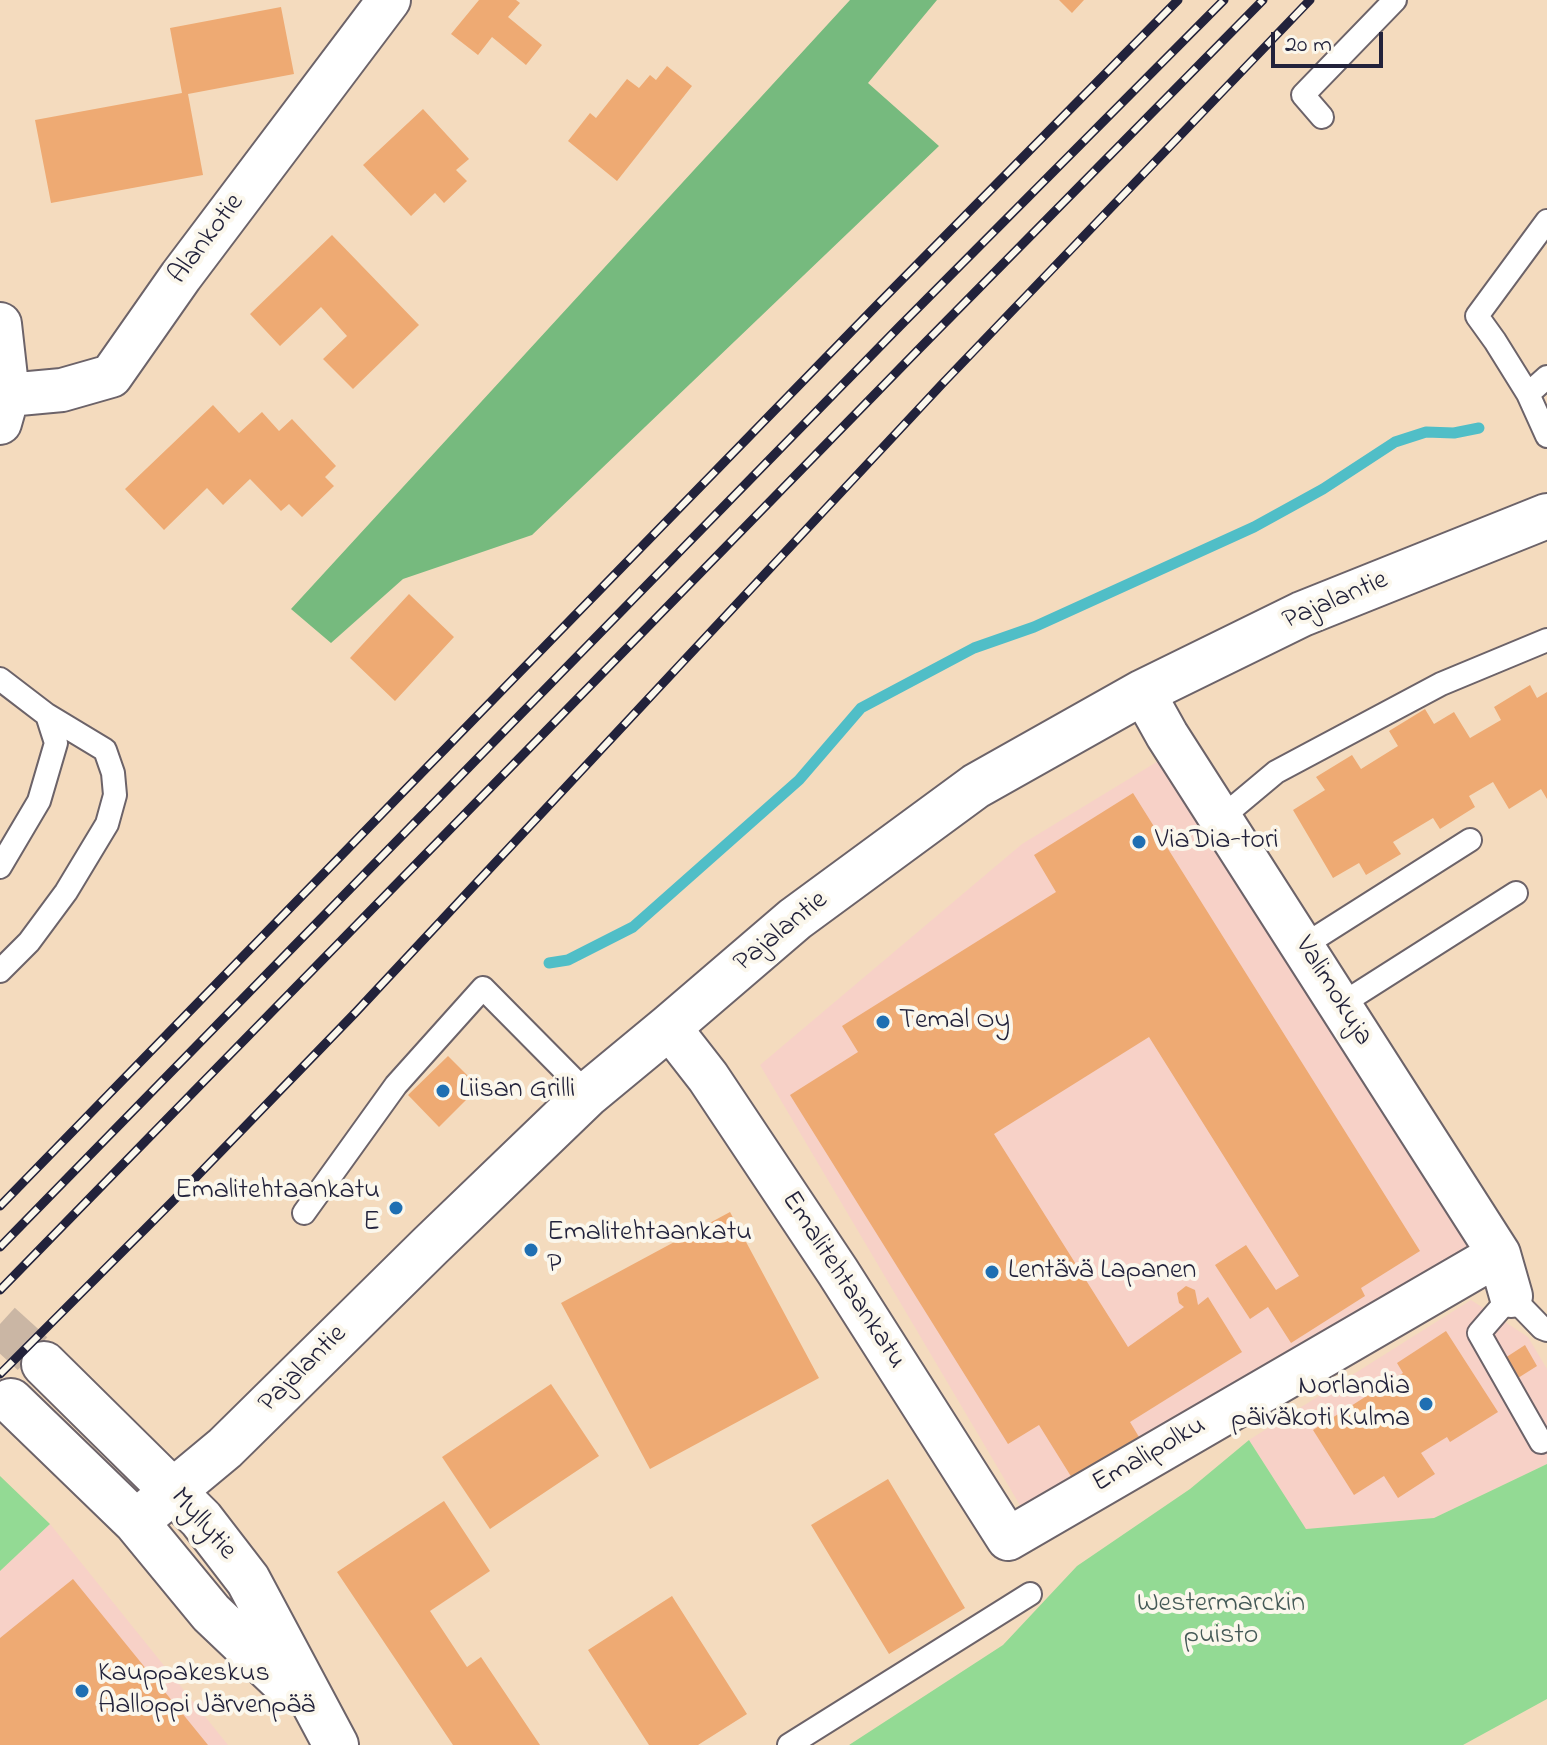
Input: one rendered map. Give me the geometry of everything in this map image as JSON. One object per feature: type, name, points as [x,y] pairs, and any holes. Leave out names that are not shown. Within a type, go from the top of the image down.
[{"type":"street","name":"Alankotie","points":[[4,409],[111,376],[181,276],[389,0]]},
{"type":"street","points":[[0,324],[4,409]]},
{"type":"street","name":"Pajalantie","points":[[136,1522],[225,1448],[588,1094],[795,919],[976,786],[1143,692],[1302,614],[1547,516]]},
{"type":"street","name":"Valimokuja","points":[[1143,692],[1167,735],[1499,1254],[1511,1296]]},
{"type":"street","name":"Emalitehtaankatu","points":[[669,1027],[708,1077],[830,1259],[1008,1539]]},
{"type":"street","name":"Emalipolku","points":[[1008,1539],[1499,1254]]},
{"type":"street","name":"Myllytie","points":[[44,1364],[201,1519],[248,1580],[328,1731]]},
{"type":"street","name":"Myllytie","points":[[11,1401],[136,1522],[211,1613],[328,1731]]},
{"type":"lane","points":[[1322,117],[1303,95],[1395,0]]},
{"type":"lane","points":[[1547,221],[1477,316],[1528,394],[1547,436]]},
{"type":"lane","points":[[1528,394],[1547,377]]},
{"type":"lane","points":[[1221,818],[1276,772],[1441,684],[1547,640]]},
{"type":"lane","points":[[0,679],[47,715],[105,750],[113,773],[115,795],[107,824],[66,892],[29,942],[0,971]]},
{"type":"lane","points":[[0,867],[39,801],[56,743],[47,715]]},
{"type":"lane","points":[[1303,946],[1470,840]]},
{"type":"lane","points":[[1340,1005],[1516,893]]},
{"type":"lane","points":[[304,1213],[396,1085],[483,988],[588,1094]]},
{"type":"lane","points":[[1541,1442],[1479,1333],[1511,1296],[1547,1330]]},
{"type":"lane","points":[[789,1745],[1030,1594]]},
{"type":"shaded area","points":[[1178,749],[1496,1252],[1021,1507],[760,1065],[1022,844]]},
{"type":"shaded area","name":"Norlandia päiväkoti Kulma","points":[[1471,1300],[1528,1337],[1547,1369],[1547,1464],[1434,1518],[1306,1529],[1249,1440]]},
{"type":"shaded area","name":"Kauppakeskus Aalloppi Järvenpää","points":[[50,1524],[228,1745],[0,1745],[0,1571]]},
{"type":"green space","points":[[850,0],[937,0],[868,83],[939,146],[532,535],[403,579],[331,643],[291,609]]},
{"type":"green space","name":"Westermarckin puisto","points":[[1249,1440],[1306,1529],[1434,1518],[1547,1464],[1547,1699],[1463,1745],[849,1745],[1003,1645],[1077,1566],[1190,1489]]},
{"type":"green space","points":[[0,1476],[50,1524],[0,1571]]},
{"type":"building","points":[[479,0],[516,0],[520,3],[508,17],[542,45],[526,65],[492,37],[478,55],[451,34]]},
{"type":"building","points":[[1059,0],[1084,0],[1072,13]]},
{"type":"building","points":[[281,7],[294,74],[188,94],[203,175],[51,203],[35,120],[182,93],[170,28]]},
{"type":"building","points":[[667,66],[692,86],[617,181],[568,141],[590,113],[596,118],[627,79],[639,88],[650,75],[656,80]]},
{"type":"building","points":[[423,109],[469,159],[456,170],[467,181],[444,203],[435,193],[411,216],[363,165]]},
{"type":"building","points":[[332,235],[419,325],[353,389],[323,359],[347,336],[321,307],[280,346],[250,314]]},
{"type":"building","points":[[213,405],[239,433],[262,412],[279,431],[292,419],[336,466],[325,477],[334,486],[302,517],[289,504],[281,511],[250,479],[223,505],[207,488],[164,530],[125,489]]},
{"type":"building","points":[[409,594],[454,637],[395,701],[350,658]]},
{"type":"building","points":[[1530,685],[1537,698],[1547,692],[1547,799],[1541,789],[1509,809],[1493,782],[1469,796],[1475,807],[1440,829],[1433,818],[1393,842],[1401,854],[1366,875],[1359,863],[1333,878],[1293,810],[1325,790],[1316,777],[1352,755],[1361,769],[1398,746],[1389,731],[1425,709],[1434,724],[1454,712],[1470,738],[1501,720],[1494,707]]},
{"type":"building","points":[[1133,793],[1420,1251],[1361,1288],[1365,1296],[1291,1343],[1268,1307],[1250,1319],[1215,1265],[1246,1245],[1276,1290],[1299,1276],[1149,1037],[994,1134],[1128,1347],[1184,1307],[1179,1303],[1177,1293],[1186,1286],[1195,1290],[1198,1305],[1208,1297],[1242,1352],[1130,1422],[1139,1437],[1072,1478],[1039,1425],[1008,1444],[790,1095],[858,1052],[842,1026],[1056,892],[1034,855]]},
{"type":"building","name":"Liisan Grilli","points":[[448,1056],[479,1087],[439,1127],[408,1095]]},
{"type":"building","points":[[730,1212],[819,1378],[650,1469],[561,1303]]},
{"type":"building","points":[[1446,1331],[1498,1412],[1450,1442],[1447,1437],[1421,1453],[1435,1474],[1398,1498],[1384,1476],[1354,1495],[1313,1430],[1403,1373],[1397,1363]]},
{"type":"building","points":[[1525,1345],[1537,1366],[1518,1378],[1505,1358]]},
{"type":"building","points":[[551,1384],[599,1456],[490,1529],[442,1457]]},
{"type":"building","points":[[888,1479],[965,1608],[889,1654],[811,1525]]},
{"type":"building","points":[[444,1501],[490,1571],[430,1611],[467,1667],[481,1657],[540,1745],[453,1745],[337,1572]]},
{"type":"building","name":"Kauppakeskus Aalloppi Järvenpää","points":[[73,1579],[208,1745],[0,1745],[0,1638]]},
{"type":"building","points":[[672,1596],[747,1714],[698,1745],[649,1745],[588,1650]]},
{"type":"waterway","points":[[549,963],[568,960],[633,927],[799,780],[861,708],[974,648],[1034,627],[1254,527],[1323,489],[1395,442],[1426,432],[1454,433],[1479,428]]},
{"type":"tunnel","points":[[0,1324],[44,1364]]},
{"type":"railway","points":[[0,1206],[1178,0]]},
{"type":"railway","points":[[0,1247],[900,326],[1224,0]]},
{"type":"railway","points":[[0,1290],[1263,0]]},
{"type":"railway","points":[[0,1374],[356,1012],[943,383],[1310,0]]},
{"type":"place","name":"ViaDia-tori","points":[[1139,842]]},
{"type":"place","name":"Temal Oy","points":[[883,1022]]},
{"type":"place","name":"Liisan Grilli","points":[[443,1091]]},
{"type":"place","name":"Emalitehtaankatu E","points":[[396,1208]]},
{"type":"place","name":"Emalitehtaankatu P","points":[[531,1250]]},
{"type":"place","name":"Lentävä Lapanen","points":[[992,1272]]},
{"type":"place","name":"Norlandia päiväkoti Kulma","points":[[1426,1404]]},
{"type":"place","name":"Kauppakeskus Aalloppi Järvenpää","points":[[82,1691]]}]
